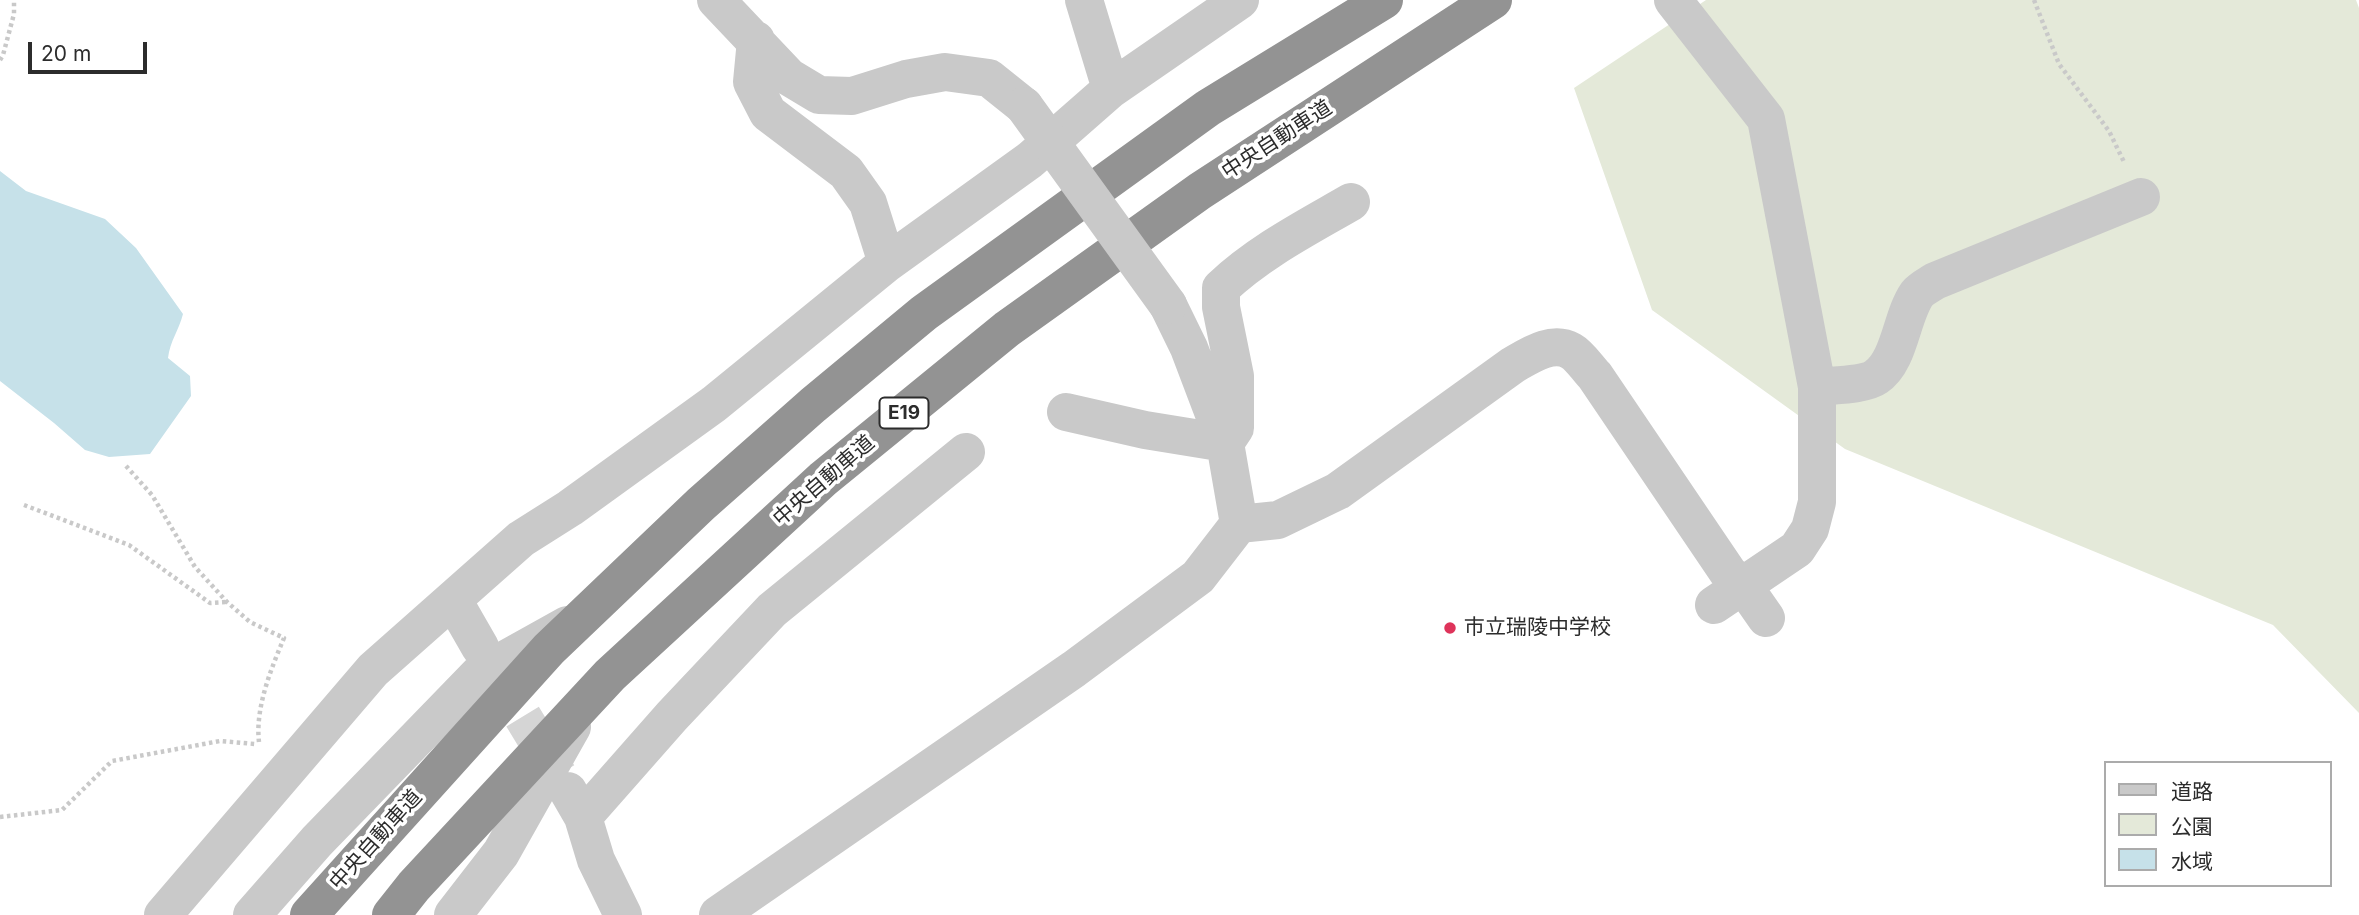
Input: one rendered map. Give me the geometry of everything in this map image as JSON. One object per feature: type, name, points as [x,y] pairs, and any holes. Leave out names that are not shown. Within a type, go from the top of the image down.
[{"type":"highway","name":"中央自動車道","points":[[309,915],[549,649],[701,504],[813,405],[924,313],[1208,108],[1384,0]]},
{"type":"highway","name":"中央自動車道","points":[[391,915],[414,886],[588,697],[823,479],[1007,329],[1200,191],[1493,0]]},
{"type":"street","points":[[716,0],[789,77],[819,95],[852,96],[906,79],[945,72],[989,78],[1024,106],[1168,305],[1189,348],[1225,443],[1239,524]]},
{"type":"street","points":[[1084,0],[1111,89]]},
{"type":"street","points":[[163,915],[373,670],[520,540],[570,508],[713,404],[887,263],[1030,160],[1111,89],[1240,0]]},
{"type":"street","points":[[1673,0],[1766,119],[1817,387],[1817,502],[1810,529],[1797,549],[1728,595]]},
{"type":"street","points":[[756,40],[752,82],[768,113],[846,172],[868,203],[887,263]]},
{"type":"street","points":[[1817,387],[1876,378],[1890,360],[1909,308],[1919,292],[1935,281],[2141,197]]},
{"type":"street","points":[[1225,443],[1234,428],[1235,376],[1221,307],[1222,288],[1238,272],[1294,234],[1351,202]]},
{"type":"street","points":[[718,915],[1074,669],[1198,578],[1239,524],[1278,520],[1338,491],[1513,365],[1537,351],[1562,348],[1573,352],[1595,376],[1729,574],[1728,595]]},
{"type":"street","points":[[1066,412],[1145,430],[1225,443]]},
{"type":"street","points":[[623,915],[596,860],[576,804],[672,716],[772,610],[966,452]]},
{"type":"street","points":[[1728,595],[1766,618]]},
{"type":"street","points":[[453,600],[480,647]]},
{"type":"street","points":[[252,915],[317,841],[479,674],[586,614]]},
{"type":"street","points":[[453,915],[501,853],[588,697]]},
{"type":"path","points":[[0,60],[14,14],[14,0]]},
{"type":"path","points":[[2034,0],[2059,64],[2109,131],[2141,197]]},
{"type":"path","points":[[0,817],[62,810],[112,761],[220,741],[260,745],[257,724],[284,638],[250,622],[226,602],[195,567],[152,495],[125,466]]},
{"type":"path","points":[[24,505],[130,545],[210,603],[226,602]]},
{"type":"green space","points":[[1706,0],[2356,0],[2359,8],[2359,713],[2273,625],[1845,449],[1652,310],[1574,88]]},
{"type":"water","points":[[0,171],[26,191],[105,219],[136,248],[183,314],[168,358],[190,376],[191,396],[150,454],[109,457],[85,450],[0,381]]},
{"type":"tunnel","points":[[493,668],[558,775]]},
{"type":"place","name":"市立瑞陵中学校","points":[[1450,628]]}]
